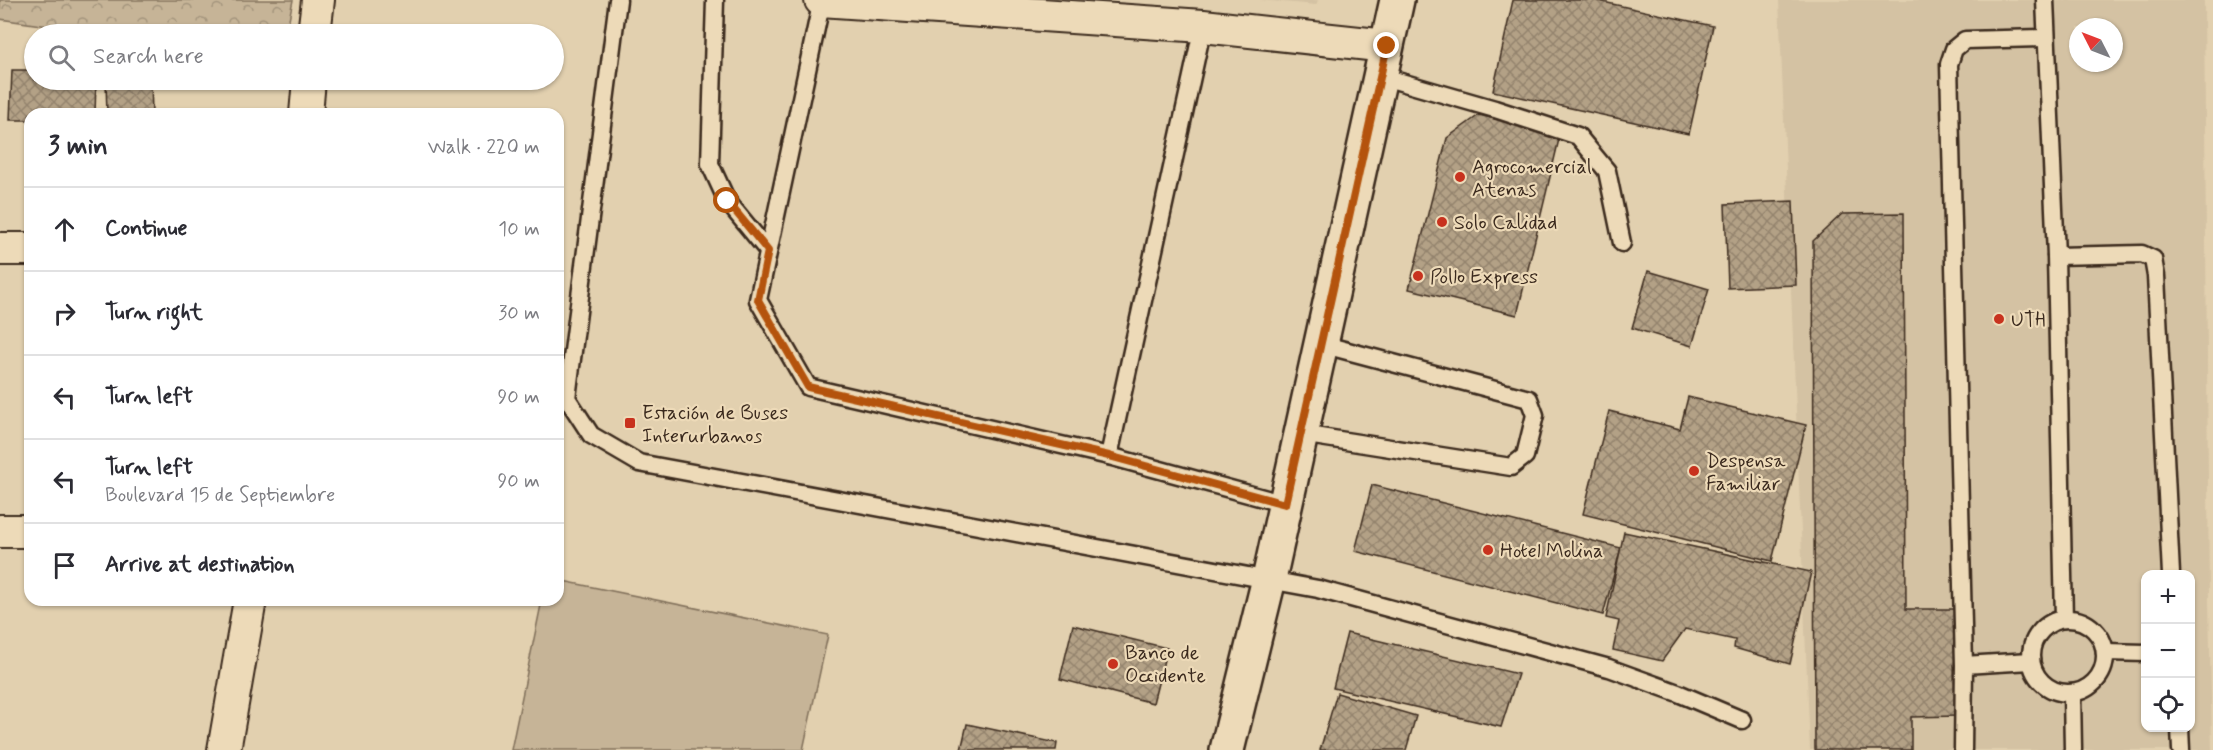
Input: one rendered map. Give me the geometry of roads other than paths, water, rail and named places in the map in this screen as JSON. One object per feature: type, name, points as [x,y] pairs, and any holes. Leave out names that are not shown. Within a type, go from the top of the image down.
[{"type":"street","points":[[315,24],[318,0]]},
{"type":"street","points":[[821,0],[1203,26],[1384,61]]},
{"type":"street","points":[[1227,750],[1269,579],[1397,0]]},
{"type":"street","points":[[307,108],[308,90]]},
{"type":"street","points":[[0,249],[24,249]]},
{"type":"street","points":[[0,531],[24,531]]},
{"type":"street","points":[[225,750],[249,606]]},
{"type":"lane","points":[[618,0],[567,398],[591,435],[639,463],[1318,589],[1609,668],[1678,693],[1742,720]]},
{"type":"lane","points":[[715,0],[710,164],[727,201],[768,251]]},
{"type":"lane","points":[[821,0],[758,300],[808,387],[1109,456],[1285,504]]},
{"type":"lane","points":[[2045,0],[2056,256],[2064,619]]},
{"type":"lane","points":[[1109,456],[1203,26]]},
{"type":"lane","points":[[1964,750],[1964,665],[1949,64],[1953,49],[1965,40],[2045,38]]},
{"type":"lane","points":[[1384,61],[1496,109],[1578,136],[1607,171],[1622,243]]},
{"type":"lane","points":[[2056,256],[2142,254],[2153,259],[2157,288],[2171,570]]},
{"type":"lane","points":[[1301,434],[1511,467],[1525,456],[1535,415],[1529,399],[1321,344]]},
{"type":"lane","points":[[2064,619],[2079,620],[2091,627],[2102,639],[2105,652],[2102,671],[2090,686],[2072,693],[2057,691],[2045,685],[2035,674],[2031,661],[2033,646],[2039,633],[2051,624],[2064,619]]},
{"type":"lane","points":[[2105,652],[2141,653]]},
{"type":"lane","points":[[1964,665],[2031,661]]},
{"type":"lane","points":[[2072,693],[2073,750]]},
{"type":"lane","points":[[2180,732],[2181,750]]},
{"type":"place","name":"Agrocomercial Atenas","points":[[1460,177]]},
{"type":"place","name":"Solo Calidad","points":[[1442,222]]},
{"type":"place","name":"Pollo Express","points":[[1418,276]]},
{"type":"place","name":"UTH","points":[[1999,319]]},
{"type":"place","name":"Estación de Buses Interurbanos","points":[[630,423]]},
{"type":"place","name":"Despensa Familiar","points":[[1694,471]]},
{"type":"place","name":"Hotel Molina","points":[[1488,550]]},
{"type":"place","name":"Banco de Occidente","points":[[1113,664]]}]
